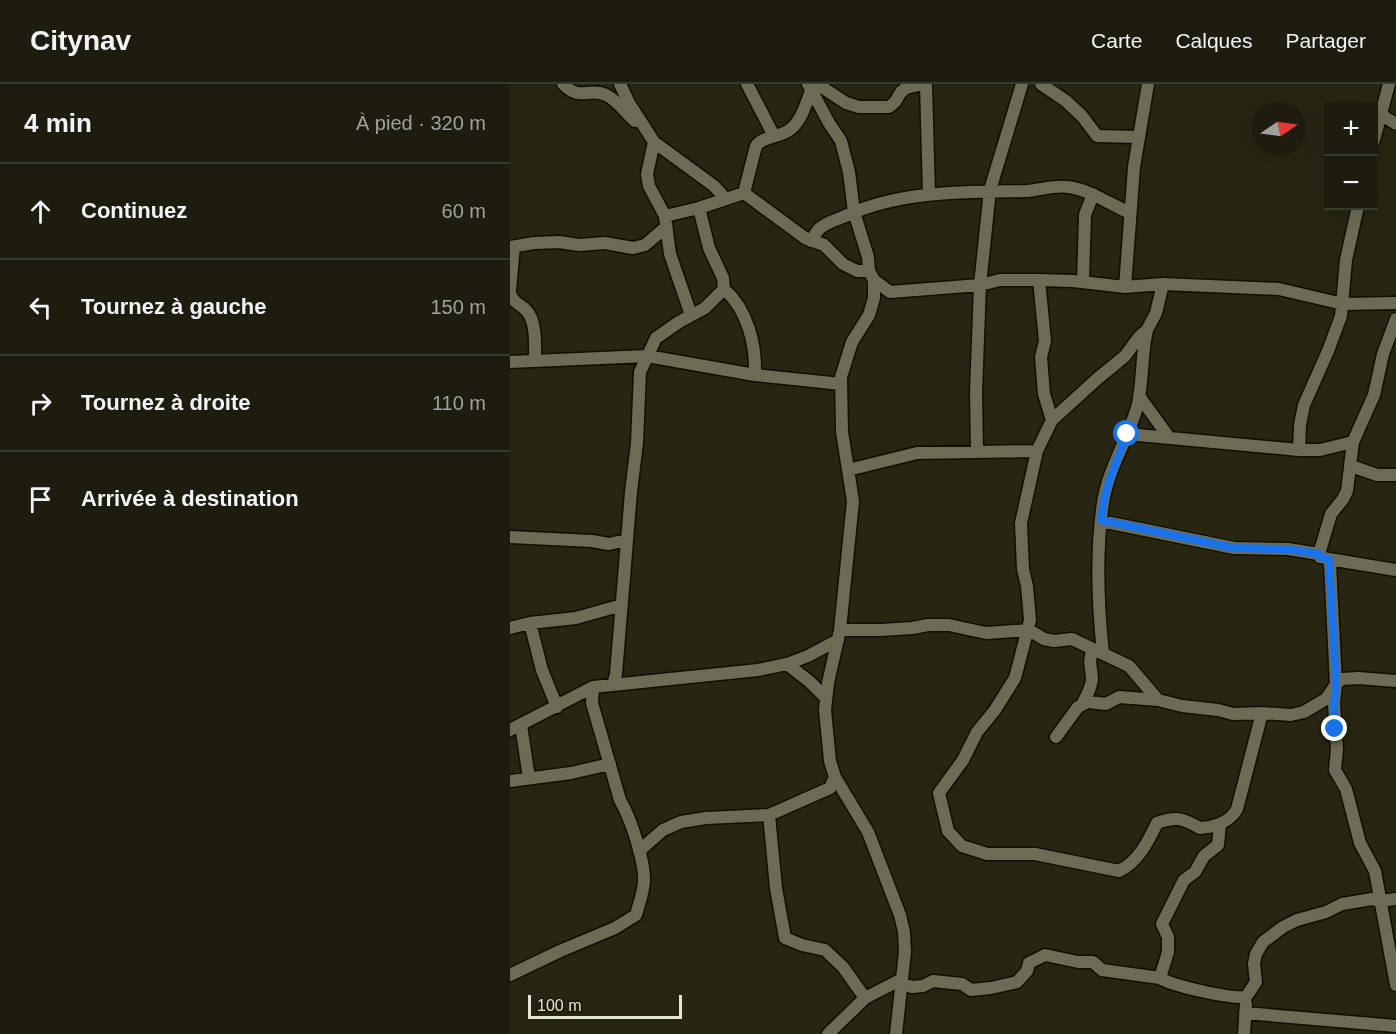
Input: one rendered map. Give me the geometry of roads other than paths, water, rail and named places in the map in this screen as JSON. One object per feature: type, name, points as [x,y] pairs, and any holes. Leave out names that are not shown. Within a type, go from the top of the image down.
[{"type":"street","points":[[563,84],[570,92],[576,94],[600,93],[607,96],[644,127]]},
{"type":"street","points":[[607,96],[619,84],[654,142],[714,186],[726,199]]},
{"type":"street","points":[[747,84],[774,136]]},
{"type":"street","points":[[812,86],[859,107],[889,107],[906,88],[924,84],[929,195]]},
{"type":"street","points":[[977,451],[976,392],[980,285],[990,190],[1022,84]]},
{"type":"street","points":[[1041,84],[1066,101],[1082,116],[1097,136],[1139,137]]},
{"type":"street","points":[[1125,287],[1134,167],[1148,84]]},
{"type":"street","points":[[1378,123],[1389,84]]},
{"type":"street","points":[[744,193],[756,146],[759,142],[793,126],[799,119],[812,86]]},
{"type":"street","points":[[812,86],[841,141],[849,172],[854,212],[868,257],[874,298],[869,315],[852,342],[845,360],[841,384],[842,432],[852,501],[839,635],[825,710],[830,761],[836,777],[868,832],[900,915],[904,932],[905,952],[896,1034]]},
{"type":"street","points":[[1380,114],[1396,124]]},
{"type":"street","points":[[654,142],[647,174],[649,186],[665,222],[670,254],[691,315]]},
{"type":"street","points":[[811,241],[824,225],[854,212],[894,200],[929,195],[990,190],[1029,191],[1065,186],[1093,194],[1130,213]]},
{"type":"street","points":[[536,362],[532,321],[527,311],[512,301],[510,291],[512,247],[559,242],[579,245],[605,243],[633,248],[645,245],[665,222],[744,193]]},
{"type":"street","points":[[744,193],[805,238],[824,245],[843,264],[871,275],[890,292],[980,285],[1000,280],[1039,280],[1125,287],[1163,284],[1279,289],[1343,304],[1396,303]]},
{"type":"street","points":[[1083,282],[1085,215],[1093,194]]},
{"type":"street","points":[[699,208],[709,248],[723,278],[724,289],[732,296],[750,332],[756,363],[755,375]]},
{"type":"street","points":[[1299,450],[1304,405],[1333,341],[1343,304],[1346,260],[1357,210]]},
{"type":"street","points":[[1039,280],[1044,341],[1041,357],[1044,394],[1053,420]]},
{"type":"street","points":[[1082,705],[1091,685],[1092,675],[1088,661],[1098,651],[1103,501],[1111,472],[1127,434],[1139,396],[1147,330],[1156,313],[1163,284]]},
{"type":"street","points":[[613,684],[616,674],[637,443],[640,372],[656,338],[705,308],[724,289]]},
{"type":"street","points":[[869,315],[884,302],[902,292]]},
{"type":"street","points":[[1396,319],[1383,354],[1374,395],[1353,442],[1347,491],[1331,514],[1324,557],[1336,684],[1335,770],[1349,797],[1360,843],[1375,871],[1396,985]]},
{"type":"street","points":[[1147,330],[1125,356],[1053,420],[1038,451],[1021,523],[1029,630],[1015,678],[995,710],[977,732],[963,760],[939,794],[948,831],[962,846],[987,854],[1035,854],[1119,871],[1130,866],[1157,824],[1170,818],[1183,819],[1200,828],[1220,824],[1233,816],[1262,713]]},
{"type":"street","points":[[510,362],[647,356],[755,375],[841,384]]},
{"type":"street","points":[[1139,396],[1168,436]]},
{"type":"street","points":[[1127,434],[1168,436],[1212,443],[1247,444],[1299,450],[1320,450],[1353,442]]},
{"type":"street","points":[[848,470],[917,453],[1038,451]]},
{"type":"street","points":[[1351,466],[1377,475],[1396,475]]},
{"type":"street","points":[[1101,520],[1234,548],[1288,549],[1396,570]]},
{"type":"street","points":[[510,537],[609,544],[627,540]]},
{"type":"street","points":[[510,628],[530,623],[576,618],[622,605]]},
{"type":"street","points":[[530,623],[542,670],[557,707]]},
{"type":"street","points":[[529,778],[515,728],[593,687],[678,680],[787,664],[808,656],[839,635],[928,625],[949,625],[986,633],[1029,630],[1054,642],[1072,639],[1129,666],[1158,700]]},
{"type":"street","points":[[787,664],[826,698]]},
{"type":"street","points":[[1056,737],[1074,711],[1088,702],[1106,704],[1119,697],[1158,700],[1233,714],[1291,715],[1304,712],[1326,699],[1342,679],[1396,681]]},
{"type":"street","points":[[510,975],[615,928],[636,915],[644,881],[639,851],[592,703],[593,687]]},
{"type":"street","points":[[510,781],[571,773],[610,764]]},
{"type":"street","points":[[639,851],[663,830],[681,822],[706,818],[769,815],[830,788],[836,777]]},
{"type":"street","points":[[769,815],[776,888],[785,938],[802,945],[825,950],[843,967],[865,998]]},
{"type":"street","points":[[1160,978],[1166,960],[1168,937],[1161,924],[1184,880],[1194,872],[1204,856],[1218,845],[1220,824]]},
{"type":"street","points":[[1244,1034],[1246,997],[1256,982],[1256,954],[1263,942],[1297,920],[1326,912],[1342,904],[1372,899],[1380,901],[1396,899]]},
{"type":"street","points":[[828,1034],[865,998],[902,982],[912,987],[923,986],[933,981],[962,984],[971,990],[992,988],[1017,982],[1027,971],[1029,963],[1045,955],[1078,962],[1093,962],[1102,970],[1160,978],[1167,983],[1192,989],[1232,997],[1246,997]]},
{"type":"street","points":[[1245,1013],[1396,1026]]}]
